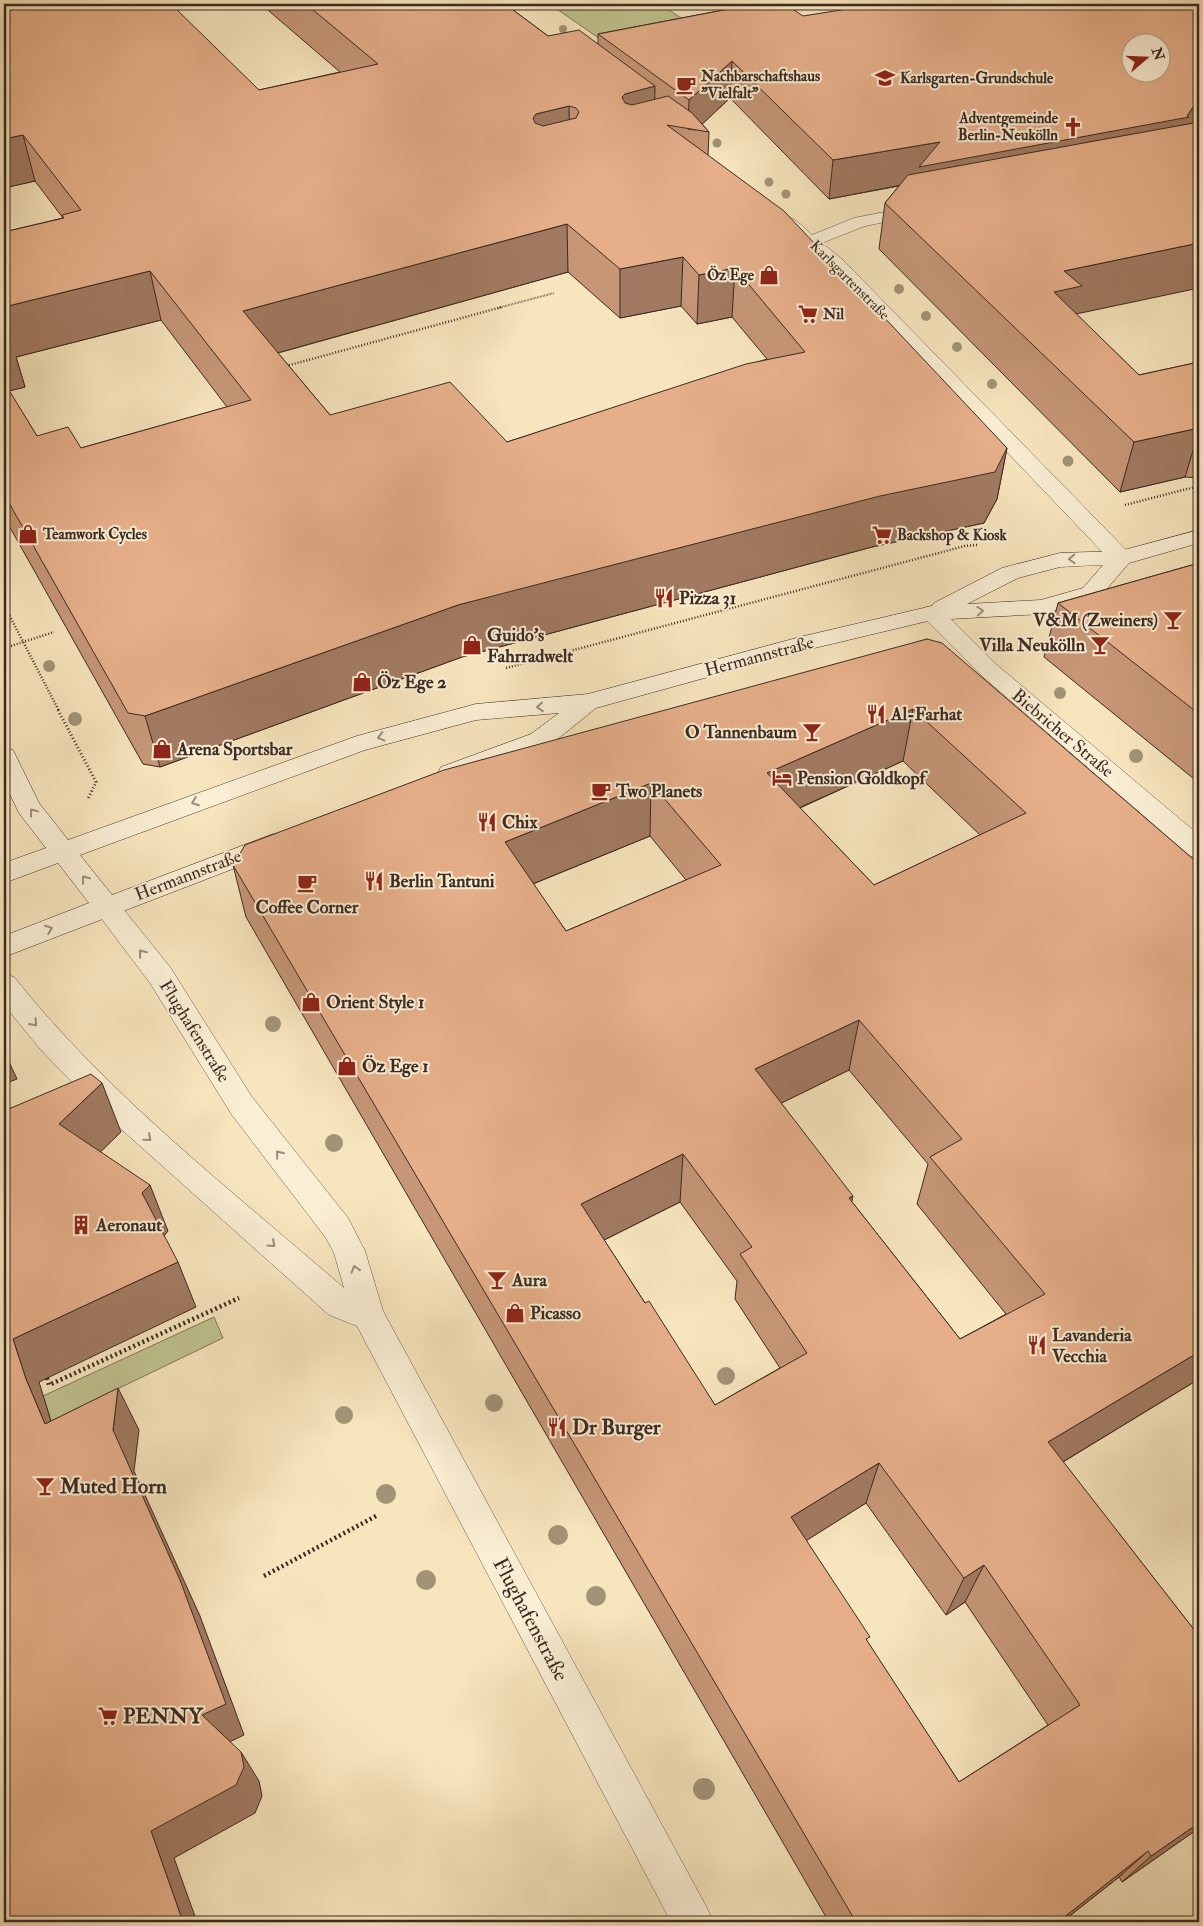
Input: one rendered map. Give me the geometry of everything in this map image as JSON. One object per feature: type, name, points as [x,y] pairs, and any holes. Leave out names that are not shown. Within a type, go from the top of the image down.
[{"type":"street","points":[[119,13],[188,4]]},
{"type":"street","points":[[811,241],[860,222],[937,207]]},
{"type":"street","name":"Karlsgartenstraße","points":[[771,210],[838,264],[1121,558]]},
{"type":"street","name":"Hermannstraße","points":[[932,613],[1010,573],[1060,560],[1121,558],[1199,536]]},
{"type":"street","name":"Hermannstraße","points":[[4,873],[357,744],[476,712],[588,702],[800,644],[932,613],[1042,607],[1091,594],[1121,558]]},
{"type":"street","name":"Biebricher Straße","points":[[932,613],[989,670],[1199,849]]},
{"type":"street","name":"Hermannstraße","points":[[430,781],[540,740],[588,702]]},
{"type":"street","name":"Flughafenstraße","points":[[4,756],[28,807],[160,975],[242,1106],[337,1228],[349,1251],[368,1315],[693,1922]]},
{"type":"street","name":"Hermannstraße","points":[[4,946],[291,836]]},
{"type":"street","points":[[4,984],[22,1009],[136,1128],[340,1305],[368,1315]]},
{"type":"path","points":[[278,368],[554,293]]},
{"type":"path","points":[[1120,506],[1199,486]]},
{"type":"path","points":[[498,670],[965,546],[985,544]]},
{"type":"path","points":[[4,606],[96,782],[62,851]]},
{"type":"path","points":[[11,646],[54,632]]},
{"type":"path","points":[[47,1378],[49,1385],[239,1298]]},
{"type":"path","points":[[264,1576],[378,1515]]},
{"type":"green space","points":[[558,4],[660,4],[722,45],[603,41],[554,7]]},
{"type":"green space","points":[[214,1317],[223,1338],[51,1421],[43,1396]]},
{"type":"building","points":[[4,4],[171,4],[259,90],[378,64],[306,4],[505,4],[548,36],[579,30],[655,86],[625,94],[622,97],[625,103],[632,105],[668,96],[692,113],[709,132],[667,125],[784,211],[1007,448],[995,472],[880,496],[458,605],[145,716],[128,713],[4,494],[4,382],[37,436],[68,427],[81,448],[251,400],[150,271],[4,307],[4,232],[64,218],[62,215],[81,210],[23,135],[4,139]],"holes":[[[569,106],[576,108],[579,112],[576,118],[543,126],[535,123],[533,118],[536,114]],[[567,224],[620,269],[683,257],[699,275],[735,268],[805,352],[746,364],[507,442],[450,382],[330,415],[243,311]]]},
{"type":"building","name":"Karlsgarten-Grundschule","points":[[755,4],[785,4],[803,16],[879,4],[1199,4],[1199,98],[1187,116],[1189,117],[919,167],[940,142],[833,160],[732,61],[689,100],[598,34]]},
{"type":"building","points":[[1199,122],[1199,243],[1064,271],[1082,286],[1054,292],[1139,375],[1199,362],[1199,428],[1134,442],[885,203],[908,175]]},
{"type":"building","points":[[4,327],[10,337],[4,339]]},
{"type":"building","points":[[1199,563],[1199,714],[1058,603]]},
{"type":"building","points":[[927,639],[942,643],[1199,864],[1199,1352],[1048,1442],[1199,1636],[1199,1823],[1151,1856],[1148,1851],[1058,1922],[856,1922],[233,865],[245,845],[444,770]],"holes":[[[913,709],[1026,813],[874,885],[767,773]],[[651,783],[721,865],[566,931],[505,842]],[[859,1020],[962,1139],[930,1157],[1045,1294],[960,1339],[849,1198],[853,1196],[755,1069]],[[683,1154],[752,1247],[740,1254],[807,1353],[715,1405],[649,1301],[645,1303],[581,1204]],[[879,1463],[964,1578],[984,1565],[1080,1705],[959,1782],[866,1639],[870,1637],[791,1517]]]},
{"type":"building","points":[[91,1074],[102,1083],[59,1124],[150,1185],[142,1193],[178,1262],[13,1339],[26,1379],[45,1424],[118,1388],[113,1430],[180,1580],[226,1704],[202,1715],[241,1752],[244,1767],[236,1785],[151,1831],[183,1922],[4,1922],[4,1111]]},
{"type":"place","name":"Karlsgarten-Grundschule","points":[[885,78]]},
{"type":"place","name":"Nachbarschaftshaus \"Vielfalt\"","points":[[686,85]]},
{"type":"place","name":"Adventgemeinde Berlin-Neukölln","points":[[1073,127]]},
{"type":"place","name":"Öz Ege","points":[[769,275]]},
{"type":"place","name":"Nil","points":[[808,314]]},
{"type":"place","name":"Teamwork Cycles","points":[[28,534]]},
{"type":"place","name":"Backshop & Kiosk","points":[[882,535]]},
{"type":"place","name":"Pizza 31","points":[[664,598]]},
{"type":"place","name":"V&M (Zweiners)","points":[[1173,620]]},
{"type":"place","name":"Guido's Fahrradwelt","points":[[472,645]]},
{"type":"place","name":"Villa Neukölln","points":[[1100,645]]},
{"type":"place","name":"Öz Ege 2","points":[[362,682]]},
{"type":"place","name":"Al-Farhat","points":[[876,714]]},
{"type":"place","name":"O Tannenbaum","points":[[812,732]]},
{"type":"place","name":"Arena Sportsbar","points":[[162,749]]},
{"type":"place","name":"Pension Goldkopf","points":[[782,778]]},
{"type":"place","name":"Two Planets","points":[[601,791]]},
{"type":"place","name":"Chix","points":[[487,822]]},
{"type":"place","name":"Berlin Tantuni","points":[[374,881]]},
{"type":"place","name":"Coffee Corner","points":[[307,883]]},
{"type":"place","name":"Orient Style 1","points":[[311,1002]]},
{"type":"place","name":"Öz Ege 1","points":[[347,1066]]},
{"type":"place","name":"Aeronaut","points":[[81,1225]]},
{"type":"place","name":"Aura","points":[[497,1280]]},
{"type":"place","name":"Picasso","points":[[515,1313]]},
{"type":"place","name":"Lavanderia Vecchia","points":[[1037,1345]]},
{"type":"place","name":"Dr Burger","points":[[557,1427]]},
{"type":"place","name":"Muted Horn","points":[[45,1486]]},
{"type":"place","name":"PENNY","points":[[108,1716]]}]
